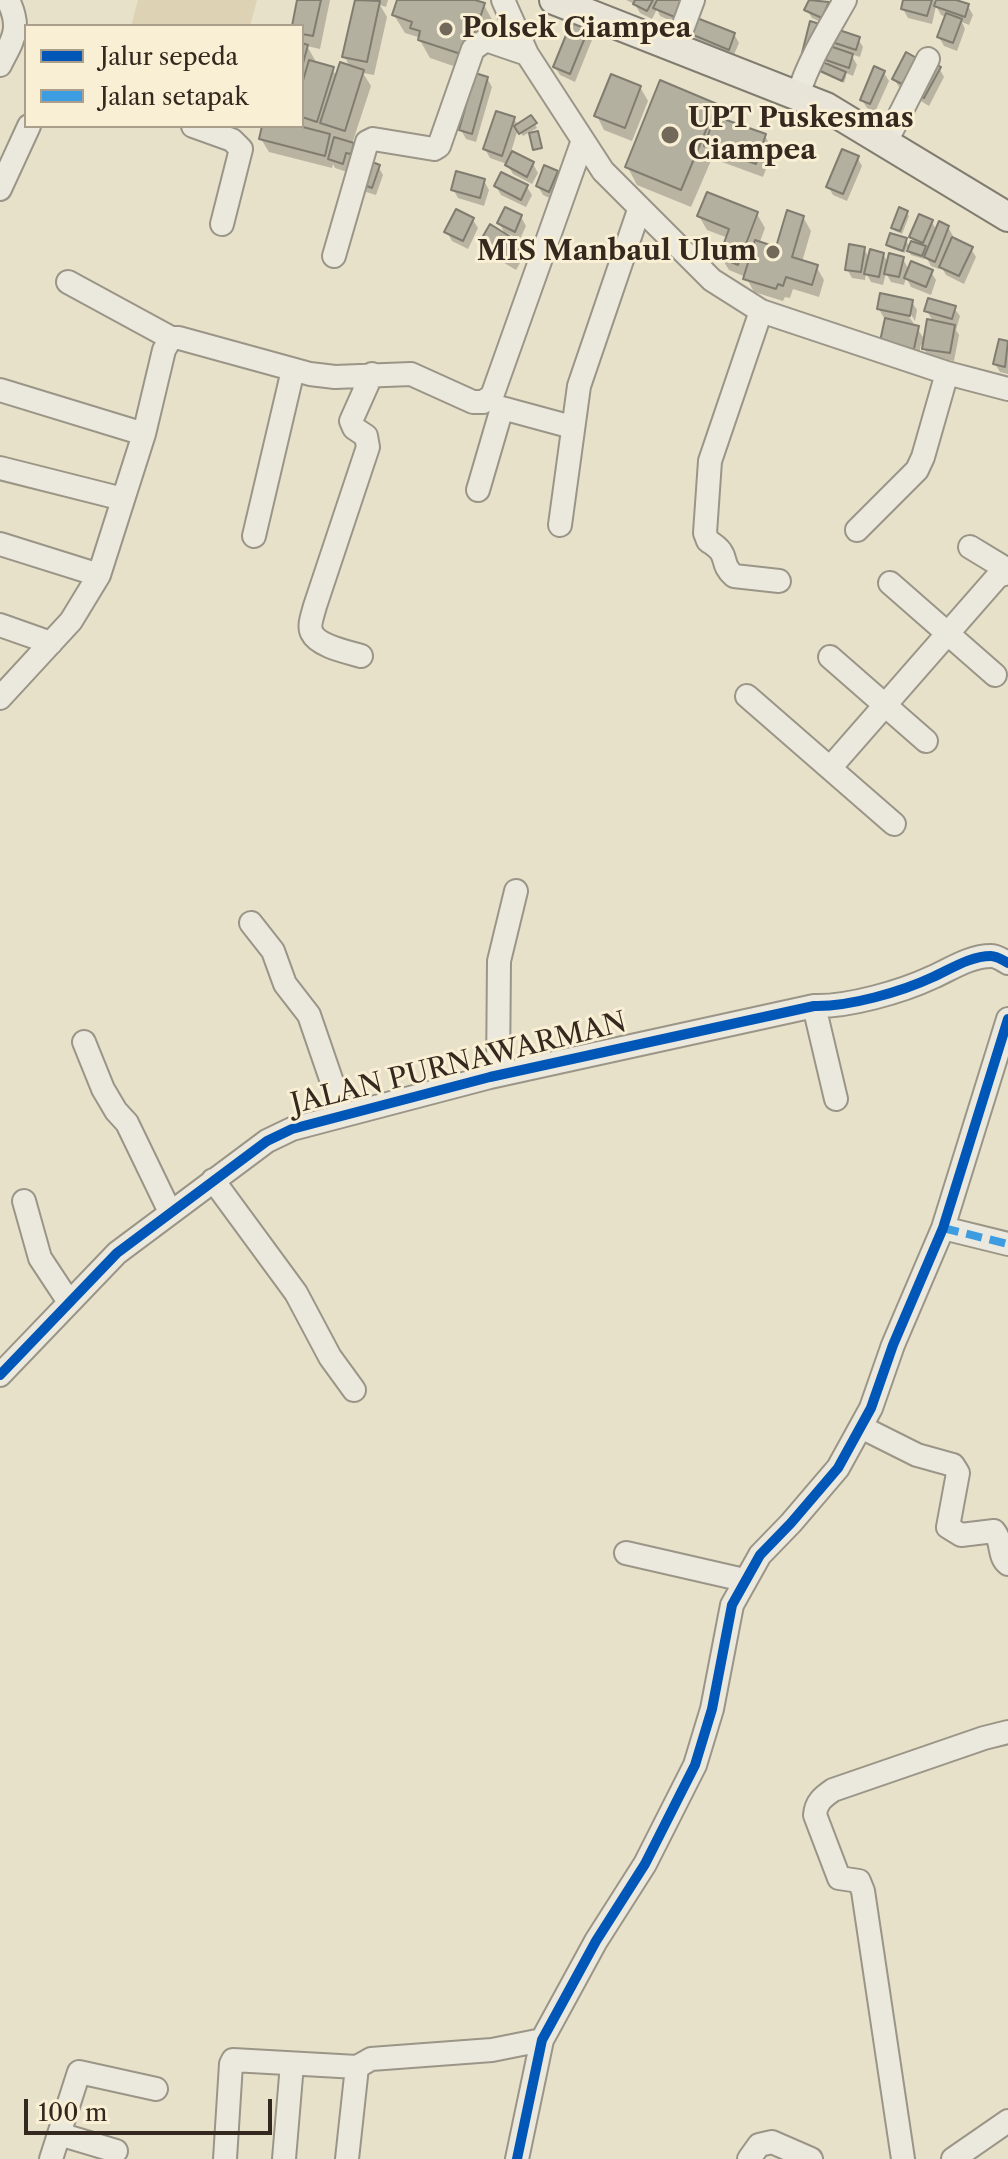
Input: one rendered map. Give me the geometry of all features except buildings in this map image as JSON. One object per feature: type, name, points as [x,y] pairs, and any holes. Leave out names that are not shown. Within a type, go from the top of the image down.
[{"type":"main road","points":[[554,0],[826,107],[1008,217]]},
{"type":"street","points":[[0,65],[19,53],[16,18],[8,0]]},
{"type":"street","points":[[503,0],[527,54],[582,143],[639,210],[712,280],[761,311],[947,373],[1008,389]]},
{"type":"street","points":[[676,46],[693,0]]},
{"type":"street","points":[[798,95],[809,62],[817,54],[826,30],[845,0]]},
{"type":"street","points":[[334,256],[367,142],[373,139],[434,149],[439,146],[473,49],[478,43],[486,40],[527,54]]},
{"type":"street","points":[[886,142],[928,59]]},
{"type":"street","points":[[0,189],[28,128]]},
{"type":"street","points":[[199,128],[232,140],[241,149],[222,224]]},
{"type":"street","points":[[68,282],[171,338],[293,370],[335,377],[411,374],[473,402],[483,402],[492,396],[582,143]]},
{"type":"street","points":[[560,525],[579,386],[639,210]]},
{"type":"street","points":[[761,311],[710,461],[705,533],[708,541],[723,553],[734,576],[779,581]]},
{"type":"street","points":[[0,698],[71,621],[99,575],[144,434],[164,350],[171,338]]},
{"type":"street","points":[[254,536],[293,370]]},
{"type":"street","points":[[857,530],[917,470],[947,373]]},
{"type":"street","points":[[361,656],[324,643],[314,637],[310,628],[368,447],[366,436],[354,428],[351,421],[372,374]]},
{"type":"street","points":[[0,390],[144,434]]},
{"type":"street","points":[[478,490],[502,408],[572,427]]},
{"type":"street","points":[[0,468],[123,499]]},
{"type":"street","points":[[0,544],[99,575]]},
{"type":"street","points":[[970,547],[1008,572]]},
{"type":"street","points":[[830,768],[998,576],[1008,572]]},
{"type":"street","points":[[890,583],[995,675]]},
{"type":"street","points":[[0,625],[51,643]]},
{"type":"street","points":[[830,657],[926,741]]},
{"type":"street","points":[[747,696],[894,824]]},
{"type":"street","points":[[498,1075],[499,961],[516,891]]},
{"type":"street","points":[[251,923],[270,946],[285,984],[309,1015],[343,1114]]},
{"type":"street","name":"JALAN PURNAWARMAN","points":[[0,1375],[117,1253],[267,1141],[292,1129],[498,1075],[814,1006],[849,1002],[912,985],[966,961],[993,955],[1008,963]]},
{"type":"street","points":[[814,1006],[836,1099]]},
{"type":"street","points":[[517,2159],[542,2040],[596,1941],[645,1864],[695,1765],[712,1709],[732,1605],[760,1555],[838,1468],[861,1427],[943,1228],[1008,1019]]},
{"type":"street","points":[[84,1042],[103,1089],[127,1123],[170,1212]]},
{"type":"street","points":[[213,1180],[296,1293],[330,1357],[354,1390]]},
{"type":"street","points":[[24,1201],[40,1258],[69,1302]]},
{"type":"street","points":[[943,1228],[1008,1244]]},
{"type":"street","points":[[861,1427],[917,1455],[953,1465],[958,1473],[948,1527],[961,1535],[994,1531],[998,1536],[1002,1558],[1008,1564]]},
{"type":"street","points":[[626,1553],[744,1580]]},
{"type":"street","points":[[903,2159],[863,1891],[859,1881],[839,1878],[815,1815],[816,1807],[822,1797],[833,1790],[1008,1732]]},
{"type":"street","points":[[225,2159],[233,2060],[357,2067],[371,2059],[492,2050],[542,2040]]},
{"type":"street","points":[[284,2159],[292,2064]]},
{"type":"street","points":[[347,2159],[357,2067]]},
{"type":"street","points":[[51,2159],[79,2072],[156,2089]]},
{"type":"street","points":[[953,2159],[1008,2121]]},
{"type":"street","points":[[59,2134],[116,2151]]},
{"type":"street","points":[[749,2159],[759,2145],[772,2142],[811,2159]]},
{"type":"shaded area","points":[[138,0],[257,0],[251,24],[132,24]]},
{"type":"marked path","points":[[943,1228],[1008,1244]]},
{"type":"cycle path","points":[[0,1375],[117,1253],[267,1141],[292,1129],[490,1077],[814,1006],[874,998],[920,983],[976,958],[993,956],[1008,963]]},
{"type":"cycle path","points":[[517,2159],[542,2040],[596,1941],[645,1864],[695,1765],[712,1709],[732,1605],[760,1555],[838,1468],[871,1408],[893,1345],[943,1228],[1008,1019]]},
{"type":"place","name":"Polsek Ciampea","points":[[446,29]]},
{"type":"place","name":"UPT Puskesmas Ciampea","points":[[670,135]]},
{"type":"place","name":"MIS Manbaul Ulum","points":[[773,252]]}]
